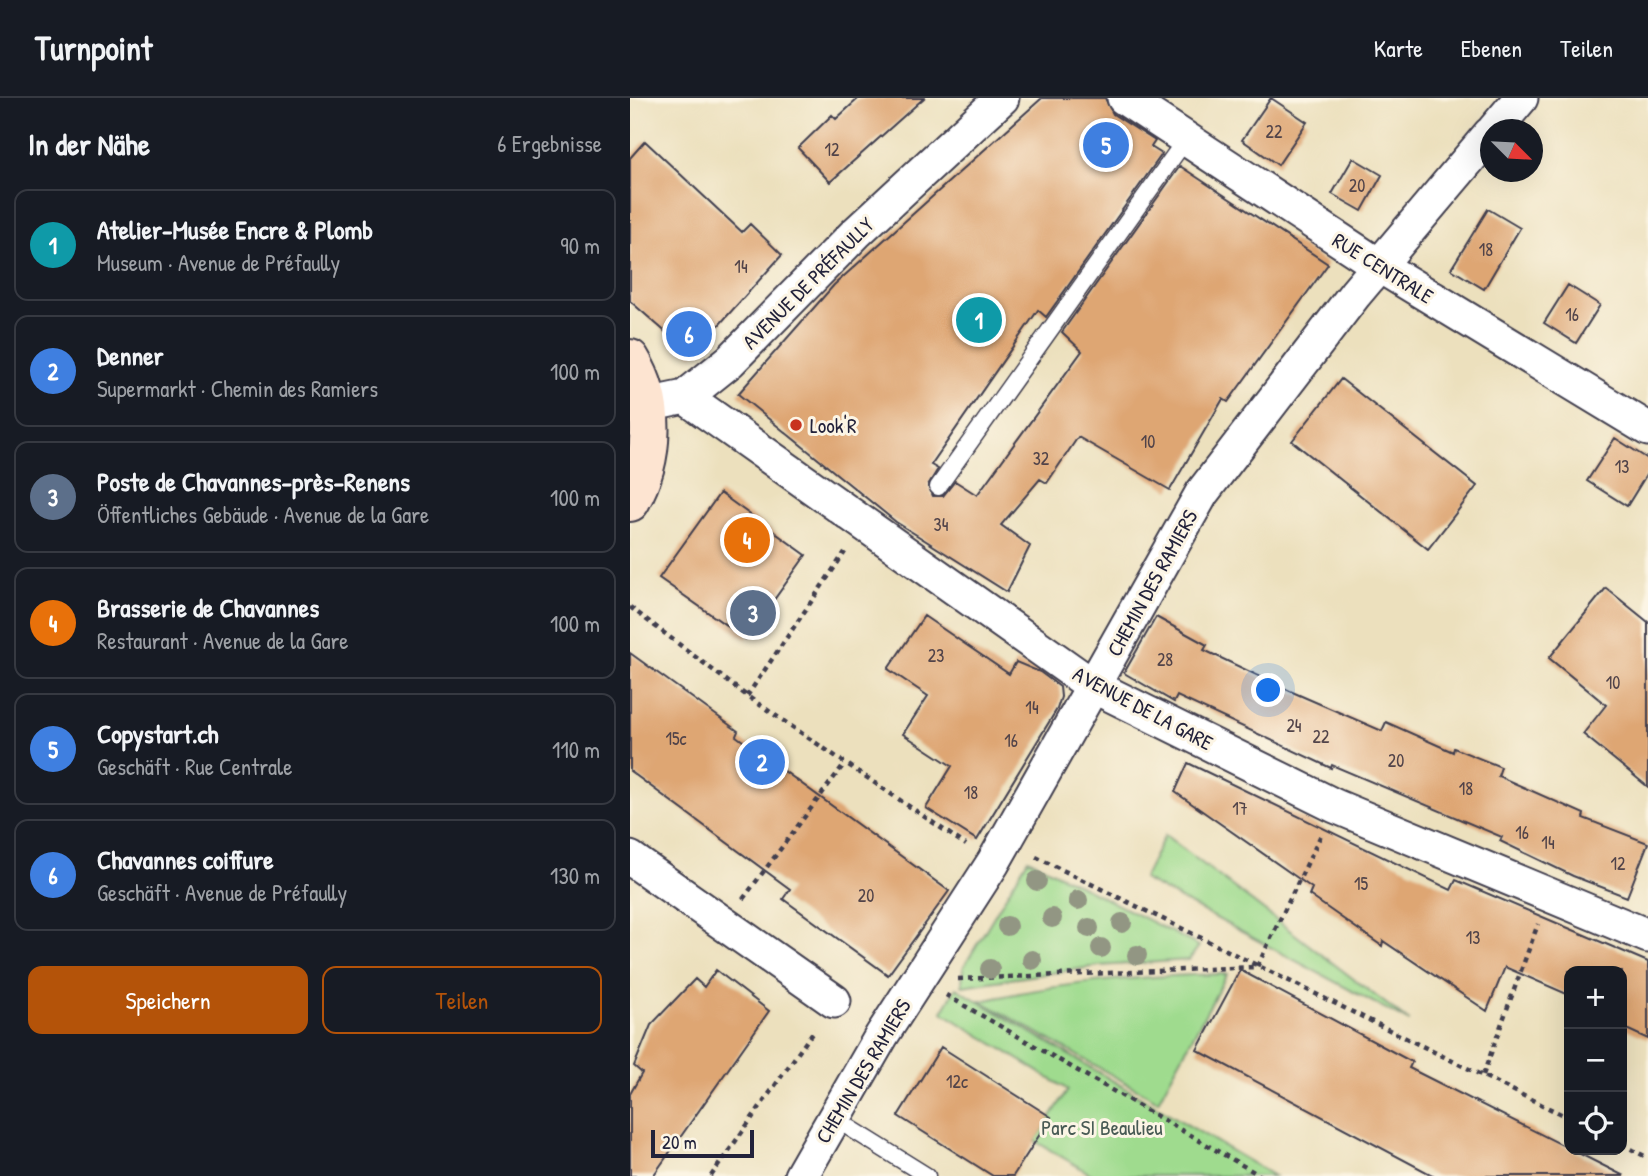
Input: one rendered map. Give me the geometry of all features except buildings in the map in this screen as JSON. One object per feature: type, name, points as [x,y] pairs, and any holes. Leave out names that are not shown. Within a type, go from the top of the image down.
[{"type":"street","name":"AVENUE DE PRÉFAULLY","points":[[685,397],[730,360],[856,233],[1002,98]]},
{"type":"street","name":"RUE CENTRALE","points":[[1124,98],[1378,265],[1648,429]]},
{"type":"street","points":[[1503,119],[1521,98]]},
{"type":"street","name":"CHEMIN DES RAMIERS","points":[[801,1176],[999,852],[1202,493],[1378,265],[1480,146]]},
{"type":"street","points":[[630,359],[646,402],[650,422],[646,463],[641,482],[630,502]]},
{"type":"street","points":[[646,402],[685,397]]},
{"type":"street","name":"AVENUE DE LA GARE","points":[[685,397],[863,525],[903,540],[1093,686],[1335,806],[1648,936]]},
{"type":"street","points":[[630,858],[834,1001]]},
{"type":"lane","points":[[938,487],[1186,139]]},
{"type":"lane","points":[[834,1118],[927,1176]]},
{"type":"path","points":[[747,696],[863,525]]},
{"type":"path","points":[[631,609],[747,696],[845,762],[999,852],[1257,967],[1564,1116]]},
{"type":"path","points":[[723,925],[845,762]]},
{"type":"path","points":[[1257,967],[1335,806]]},
{"type":"path","points":[[1483,1075],[1549,894]]},
{"type":"path","points":[[918,981],[1257,967]]},
{"type":"path","points":[[918,981],[1261,1176]]},
{"type":"path","points":[[712,1176],[834,1001]]},
{"type":"path","points":[[1627,1147],[1648,1158]]},
{"type":"green space","points":[[1165,835],[1410,1022],[1143,879]]},
{"type":"green space","points":[[1028,859],[1199,946],[1189,960],[1099,966],[962,986],[963,968]]},
{"type":"green space","points":[[1227,974],[1158,1101],[981,1001],[1103,981]]},
{"type":"green space","name":"Parc SI Beaulieu","points":[[956,988],[1274,1176],[1094,1176],[1035,1141],[1068,1090],[942,1012]]},
{"type":"place","name":"Copystart.ch","points":[[1106,145]]},
{"type":"place","name":"Atelier-Musée Encre & Plomb","points":[[979,320]]},
{"type":"place","name":"Chavannes coiffure","points":[[689,334]]},
{"type":"place","name":"Look'R","points":[[796,425]]},
{"type":"place","name":"Brasserie de Chavannes","points":[[747,540]]},
{"type":"place","name":"Poste de Chavannes-près-Renens","points":[[753,613]]},
{"type":"place","name":"Denner","points":[[762,762]]}]
